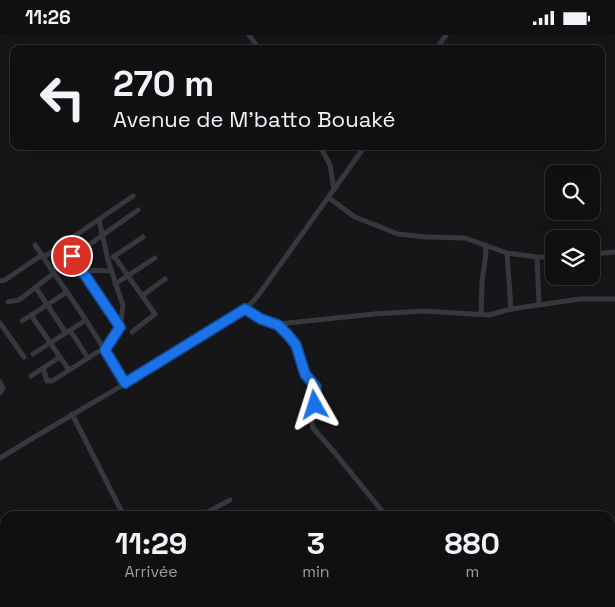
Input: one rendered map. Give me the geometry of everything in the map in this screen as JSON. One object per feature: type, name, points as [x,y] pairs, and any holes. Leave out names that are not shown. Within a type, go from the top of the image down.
[{"type":"street","points":[[248,35],[257,45]]},
{"type":"street","points":[[322,150],[330,165],[334,190]]},
{"type":"street","points":[[0,458],[245,309],[257,297],[362,150]]},
{"type":"street","points":[[0,281],[5,280],[43,256],[133,196]]},
{"type":"street","points":[[329,198],[355,217],[398,234],[426,237],[465,237],[507,253],[545,257]]},
{"type":"street","points":[[8,302],[19,299],[36,287],[72,256],[138,210]]},
{"type":"street","points":[[43,368],[47,381],[52,381],[105,349],[120,327],[123,306],[111,271],[99,220]]},
{"type":"street","points":[[108,260],[143,237]]},
{"type":"street","points":[[35,245],[105,349],[125,383]]},
{"type":"street","points":[[481,314],[485,245]]},
{"type":"street","points":[[600,253],[615,252]]},
{"type":"street","points":[[507,253],[511,309]]},
{"type":"street","points":[[72,256],[120,327]]},
{"type":"street","points":[[114,256],[155,315],[132,332]]},
{"type":"street","points":[[115,284],[155,257]]},
{"type":"street","points":[[537,257],[540,305]]},
{"type":"street","points":[[81,270],[111,271]]},
{"type":"street","points":[[142,296],[165,279]]},
{"type":"street","points":[[36,287],[47,305],[88,358]]},
{"type":"street","points":[[22,321],[67,292]]},
{"type":"street","points":[[245,309],[261,319],[278,325],[374,314],[423,311],[489,315],[511,309],[580,299],[615,299]]},
{"type":"street","points":[[31,315],[69,370]]},
{"type":"street","points":[[33,354],[86,320]]},
{"type":"street","points":[[0,323],[24,357]]},
{"type":"street","points":[[278,325],[296,345],[305,374],[316,387],[315,405],[310,419],[313,428],[382,511]]},
{"type":"street","points":[[31,376],[60,357]]},
{"type":"street","points":[[0,382],[3,388],[0,393]]},
{"type":"street","points":[[72,413],[121,511]]},
{"type":"street","points":[[209,511],[230,500]]},
{"type":"route","points":[[72,256],[120,327],[105,350],[125,383],[245,309],[261,319],[278,325],[296,345],[305,374],[316,387],[315,405]]}]
